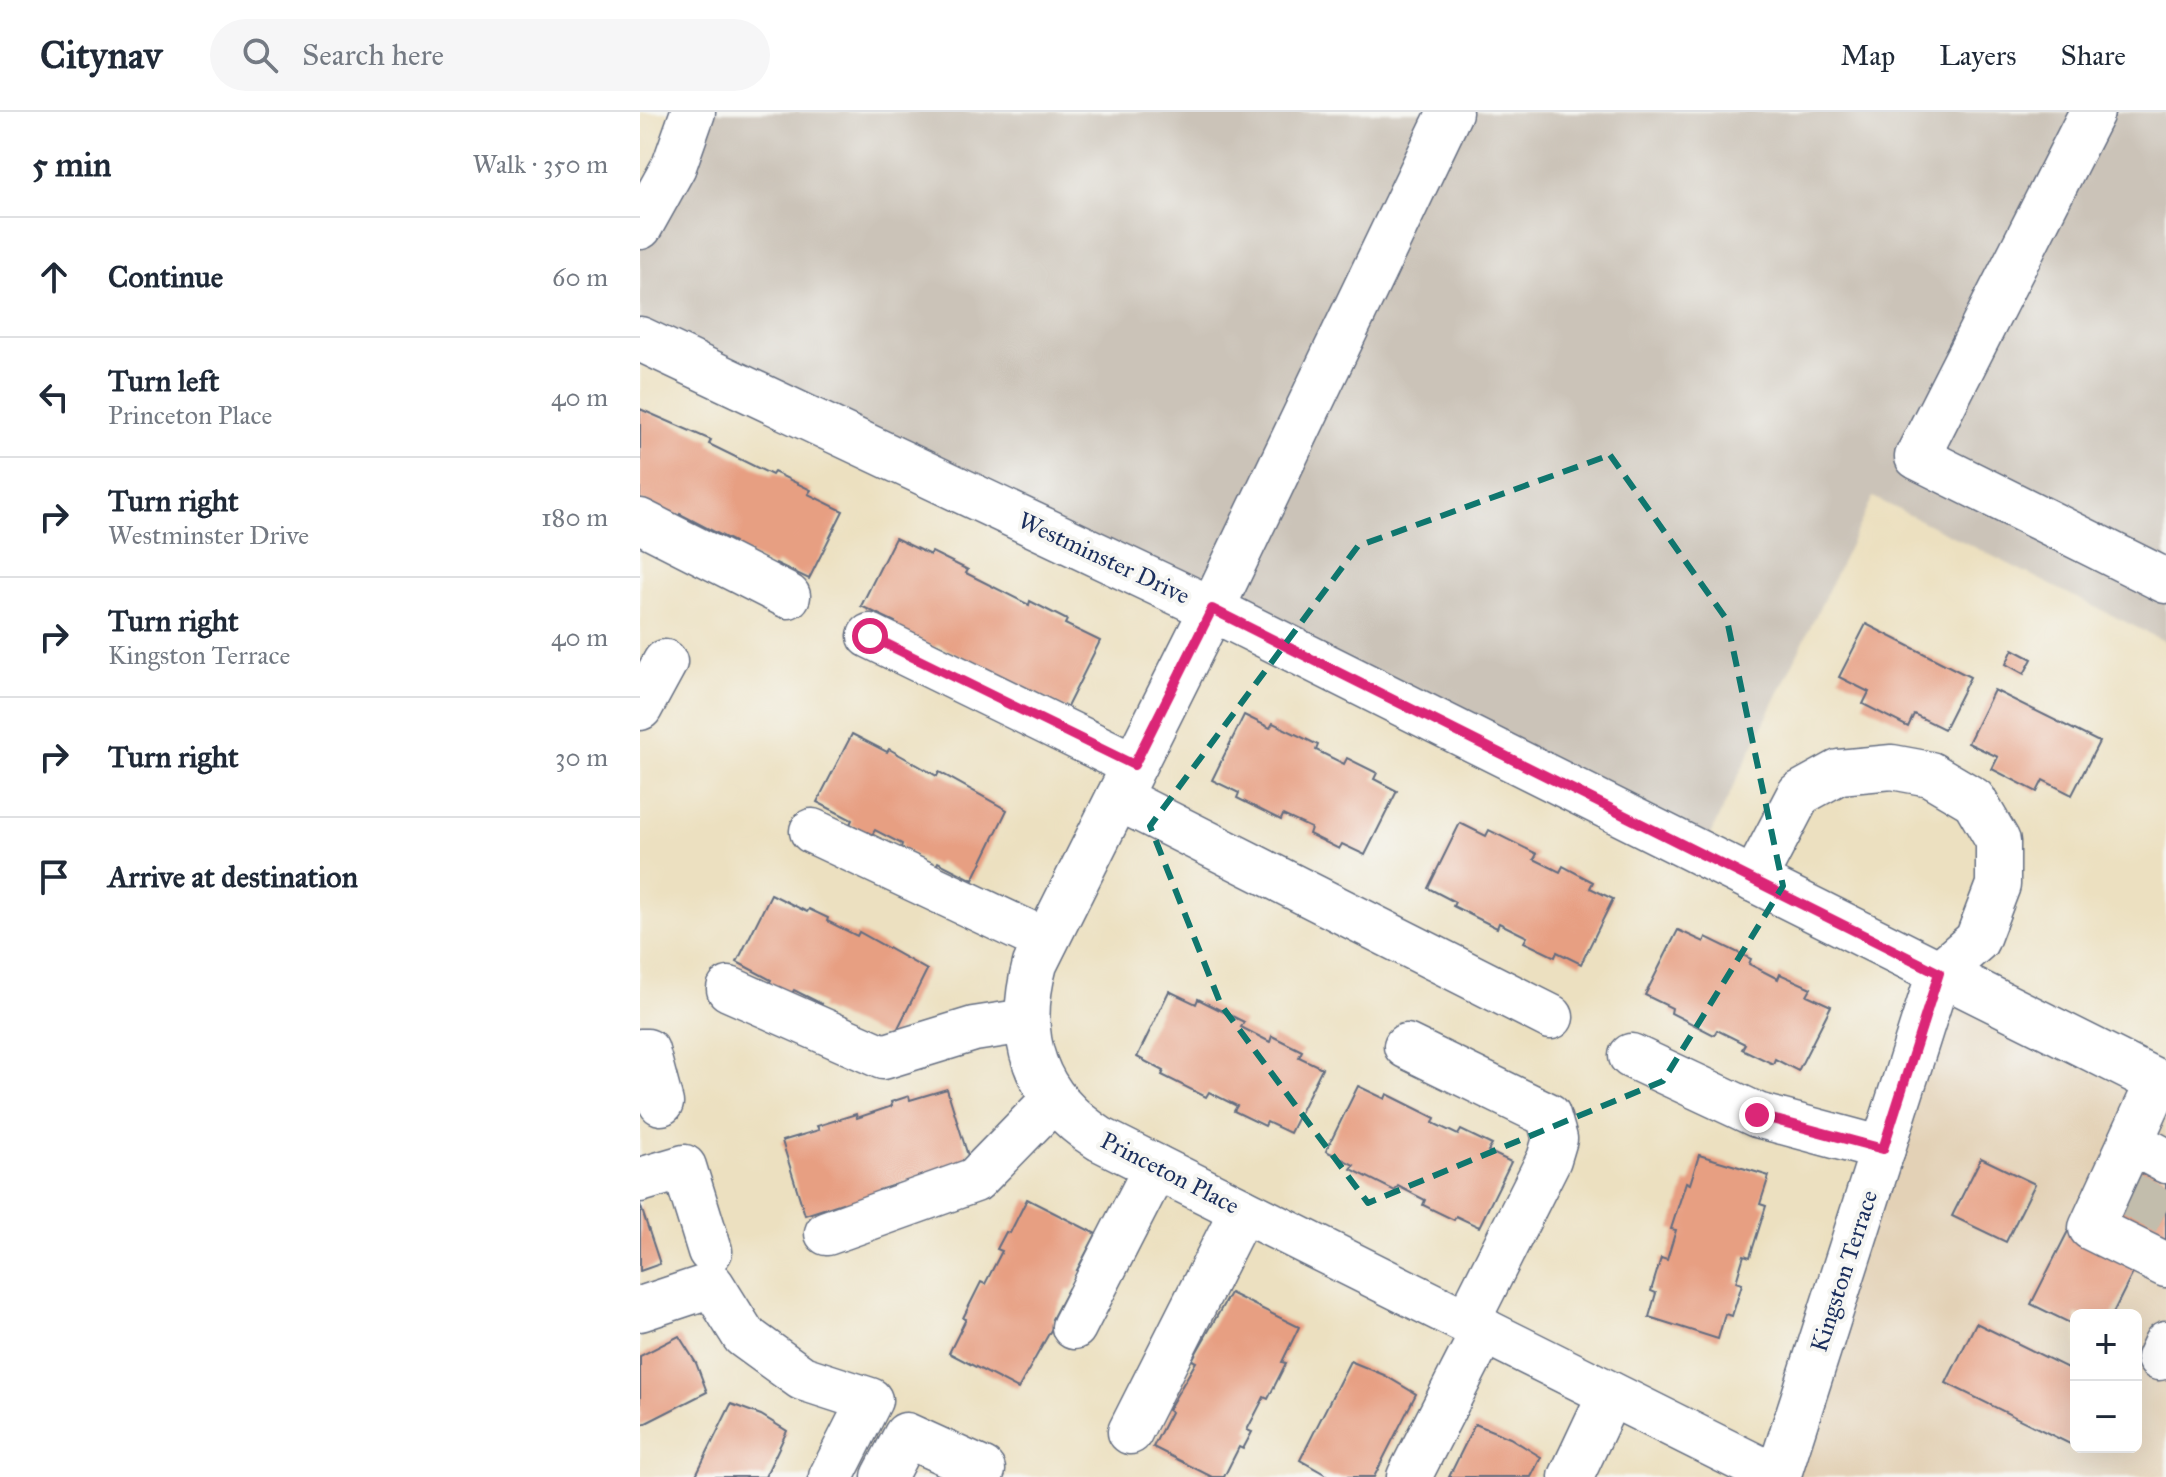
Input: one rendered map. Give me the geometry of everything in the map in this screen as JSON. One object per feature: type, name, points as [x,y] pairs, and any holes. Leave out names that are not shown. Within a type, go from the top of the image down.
[{"type":"street","points":[[640,227],[674,166],[693,112]]},
{"type":"street","name":"Princeton Place","points":[[1450,112],[1212,609],[1035,964],[1027,993],[1026,1021],[1030,1050],[1043,1082],[1054,1099],[1080,1126],[1156,1167],[1778,1477]]},
{"type":"street","points":[[2092,112],[1917,457],[2166,581]]},
{"type":"street","name":"Westminster Drive","points":[[640,339],[1212,609],[2162,1084]]},
{"type":"street","points":[[640,521],[788,596]]},
{"type":"street","points":[[870,636],[1551,1017]]},
{"type":"street","points":[[640,708],[665,662]]},
{"type":"street","points":[[1754,880],[1799,794],[1839,772],[1892,767],[1930,774],[1974,800],[1998,841],[1998,885],[1977,940],[1939,973]]},
{"type":"street","points":[[812,831],[1046,941]]},
{"type":"street","name":"Kingston Terrace","points":[[1778,1477],[1939,973]]},
{"type":"street","points":[[729,989],[883,1057],[974,1029],[1026,1021]]},
{"type":"street","points":[[1406,1046],[1548,1115],[1555,1139],[1549,1159],[1409,1477]]},
{"type":"street","points":[[640,1051],[647,1051],[661,1103]]},
{"type":"street","points":[[1631,1056],[1757,1115],[1883,1149]]},
{"type":"street","points":[[2162,1084],[2148,1152],[2091,1228],[2166,1265]]},
{"type":"street","points":[[827,1233],[975,1180],[1054,1099]]},
{"type":"street","points":[[640,1180],[684,1167],[710,1251]]},
{"type":"street","points":[[1074,1327],[1156,1167]]},
{"type":"street","points":[[1130,1432],[1242,1210]]},
{"type":"street","points":[[640,1309],[712,1285],[744,1336],[802,1378],[870,1400],[831,1477]]},
{"type":"street","points":[[1571,1477],[1610,1394]]},
{"type":"street","points":[[884,1477],[906,1435],[983,1470]]},
{"type":"highlighted area","points":[[1610,455],[1727,620],[1783,886],[1663,1081],[1368,1203],[1221,1005],[1150,826],[1358,546]]},
{"type":"shaded area","points":[[711,112],[2166,112],[2166,642],[1873,497],[1701,854],[640,339],[640,227]]},
{"type":"shaded area","points":[[1939,973],[2166,1086],[2166,1477],[1778,1477]]},
{"type":"building","points":[[640,409],[711,440],[709,444],[772,475],[774,472],[811,490],[808,494],[843,511],[809,579],[776,563],[774,567],[732,546],[734,542],[680,514],[678,519],[640,500]]},
{"type":"building","points":[[895,538],[968,570],[966,573],[1029,605],[1030,601],[1067,620],[1065,624],[1100,641],[1066,709],[937,644],[935,648],[892,627],[895,622],[861,606]]},
{"type":"building","points":[[1866,624],[1970,677],[1944,729],[1914,714],[1908,727],[1863,704],[1869,692],[1839,677]]},
{"type":"building","points":[[2013,649],[2032,659],[2024,674],[2006,664]]},
{"type":"building","points":[[1994,690],[2099,742],[2072,795],[2043,780],[2037,792],[1992,769],[1998,757],[1968,743]]},
{"type":"building","points":[[1244,715],[1270,728],[1273,723],[1318,745],[1316,750],[1344,764],[1347,758],[1377,773],[1374,779],[1397,791],[1365,855],[1342,844],[1339,849],[1309,834],[1311,828],[1283,815],[1281,820],[1237,798],[1239,793],[1212,780]]},
{"type":"building","points":[[852,734],[887,752],[889,749],[937,776],[939,772],[1007,810],[973,880],[938,862],[936,866],[875,830],[872,835],[850,824],[852,820],[817,802]]},
{"type":"building","points":[[1460,823],[1486,836],[1489,830],[1537,854],[1534,859],[1560,872],[1563,866],[1593,882],[1590,888],[1613,899],[1581,964],[1557,952],[1555,957],[1524,942],[1527,937],[1499,923],[1497,928],[1453,906],[1455,902],[1428,888]]},
{"type":"building","points":[[771,894],[807,912],[809,909],[828,918],[827,921],[857,936],[859,932],[927,970],[892,1040],[820,1008],[822,1004],[794,990],[791,995],[769,984],[771,980],[737,962]]},
{"type":"building","points":[[1678,930],[1704,942],[1706,937],[1751,959],[1749,964],[1778,979],[1780,974],[1811,988],[1807,995],[1831,1006],[1798,1071],[1775,1059],[1773,1064],[1742,1049],[1745,1044],[1717,1030],[1714,1035],[1671,1013],[1672,1008],[1645,995]]},
{"type":"building","points":[[1169,991],[1196,1004],[1198,999],[1244,1022],[1241,1027],[1270,1042],[1272,1036],[1302,1051],[1299,1057],[1322,1068],[1290,1133],[1267,1122],[1265,1126],[1234,1111],[1237,1106],[1209,1092],[1206,1097],[1162,1075],[1164,1071],[1137,1057]]},
{"type":"building","points":[[1358,1086],[1385,1099],[1387,1094],[1435,1118],[1433,1123],[1458,1135],[1461,1130],[1492,1145],[1488,1151],[1511,1162],[1479,1227],[1456,1216],[1454,1220],[1423,1205],[1425,1200],[1398,1186],[1395,1191],[1351,1169],[1354,1165],[1326,1151]]},
{"type":"building","points":[[947,1089],[970,1162],[879,1190],[881,1195],[805,1215],[782,1141],[819,1130],[817,1126],[856,1114],[857,1118],[892,1106],[891,1102],[909,1096],[910,1100]]},
{"type":"building","points":[[1699,1155],[1769,1176],[1760,1204],[1766,1206],[1750,1257],[1744,1255],[1736,1282],[1742,1284],[1732,1316],[1725,1314],[1718,1339],[1649,1317],[1656,1293],[1651,1291],[1661,1258],[1667,1260],[1676,1230],[1671,1229],[1686,1182],[1690,1184]]},
{"type":"building","points":[[1981,1158],[2035,1184],[2006,1242],[1952,1216]]},
{"type":"building","points":[[2140,1165],[2166,1178],[2166,1259],[2108,1229]]},
{"type":"building","points":[[1027,1199],[1096,1234],[1077,1270],[1081,1271],[1071,1291],[1068,1289],[1052,1319],[1056,1321],[1018,1389],[949,1353],[981,1282],[985,1284],[1002,1251],[997,1249],[1006,1232],[1010,1233]]},
{"type":"building","points":[[640,1204],[660,1264],[640,1271]]},
{"type":"building","points":[[2068,1231],[2137,1265],[2115,1309],[2070,1309],[2070,1323],[2031,1304]]},
{"type":"building","points":[[1230,1293],[1299,1327],[1268,1399],[1264,1397],[1247,1430],[1252,1432],[1243,1449],[1239,1447],[1224,1477],[1212,1477],[1153,1447],[1171,1412],[1168,1410],[1196,1362],[1192,1360]]},
{"type":"building","points":[[1976,1323],[2070,1369],[2070,1444],[1946,1383]]},
{"type":"building","points":[[679,1336],[696,1363],[707,1392],[640,1426],[640,1356]]},
{"type":"building","points":[[1350,1361],[1384,1375],[1416,1394],[1374,1477],[1330,1477],[1300,1460]]},
{"type":"building","points":[[731,1404],[761,1415],[787,1431],[765,1477],[695,1477]]},
{"type":"building","points":[[1475,1424],[1510,1438],[1541,1457],[1531,1477],[1449,1477]]},
{"type":"tunnel","points":[[2126,1193],[2166,1213]]},
{"type":"route","points":[[870,636],[1134,765],[1212,609],[1939,973],[1883,1149],[1757,1115]]}]
